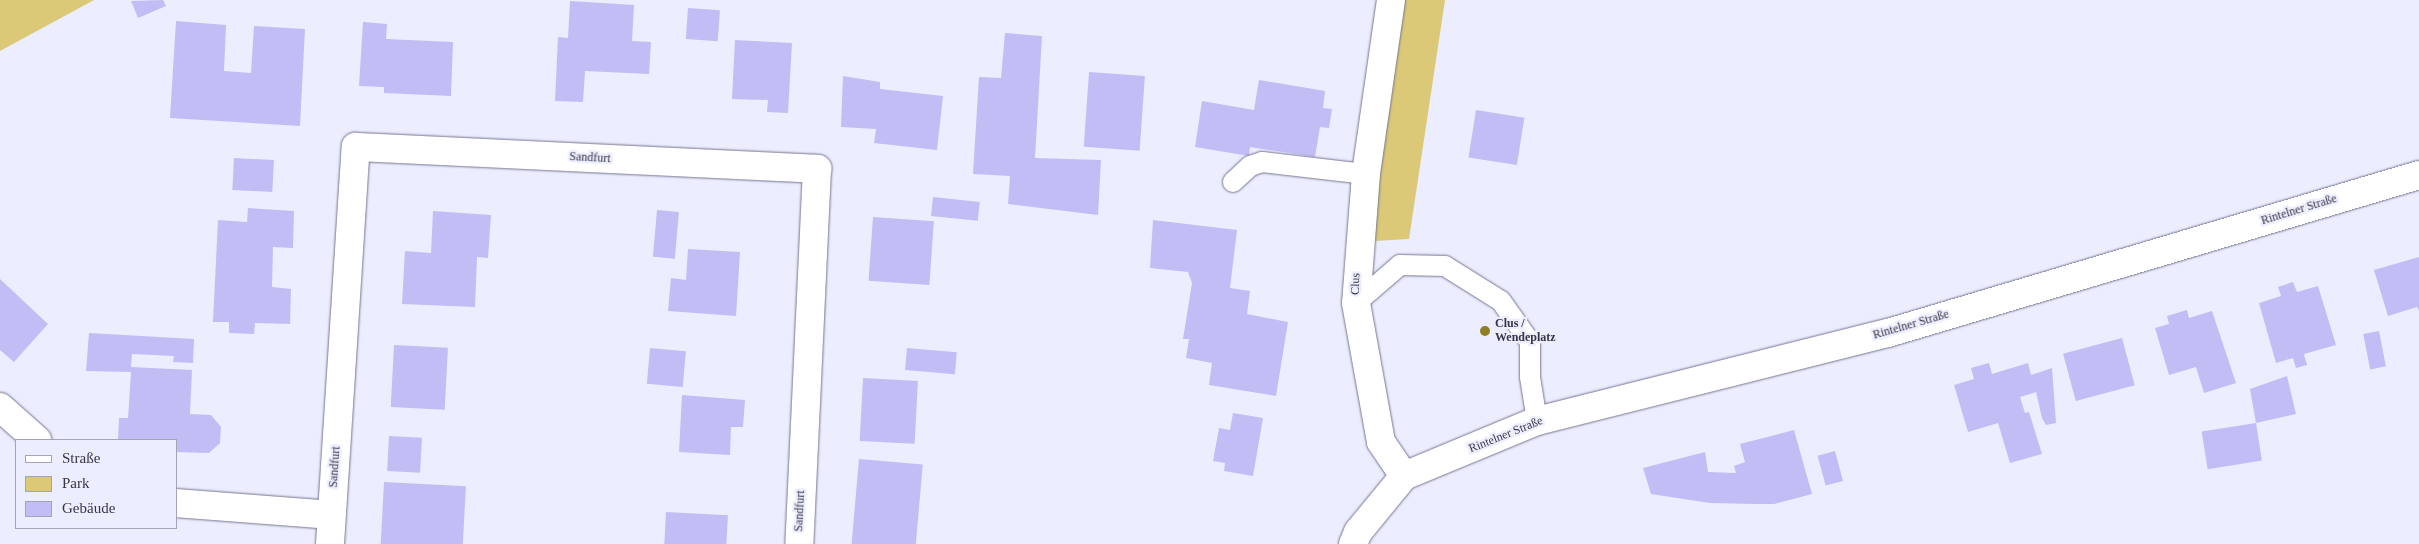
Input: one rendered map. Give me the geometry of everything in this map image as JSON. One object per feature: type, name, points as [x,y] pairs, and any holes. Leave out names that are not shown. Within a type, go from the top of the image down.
[{"type":"street","name":"Clus","points":[[1391,0],[1366,174],[1356,303],[1381,442],[1404,476]]},
{"type":"street","name":"Sandfurt","points":[[330,544],[356,147],[817,169],[799,544]]},
{"type":"street","name":"Rintelner Straße","points":[[1404,476],[1537,421],[1888,333],[2419,175]]},
{"type":"street","points":[[0,407],[36,439]]},
{"type":"street","points":[[1353,544],[1358,532],[1404,476]]},
{"type":"street","points":[[178,503],[332,515]]},
{"type":"lane","points":[[1233,182],[1250,166],[1262,162],[1366,174]]},
{"type":"lane","points":[[1356,303],[1400,265],[1445,266],[1501,301],[1530,342],[1530,377],[1537,421]]},
{"type":"green space","points":[[0,0],[94,0],[0,51]]},
{"type":"green space","points":[[1385,0],[1445,0],[1409,239],[1358,242]]},
{"type":"building","points":[[163,0],[166,6],[138,18],[131,1]]},
{"type":"building","points":[[570,1],[634,5],[632,41],[651,42],[649,74],[585,71],[583,102],[555,101],[558,37],[568,38]]},
{"type":"building","points":[[688,8],[720,10],[718,41],[686,39]]},
{"type":"building","points":[[176,21],[226,25],[224,71],[251,73],[254,26],[305,29],[300,126],[170,118]]},
{"type":"building","points":[[363,22],[387,24],[386,39],[453,42],[451,96],[384,93],[384,87],[359,86]]},
{"type":"building","points":[[1005,33],[1042,36],[1035,158],[1101,160],[1098,215],[1008,204],[1010,176],[973,174],[979,77],[1001,78]]},
{"type":"building","points":[[735,40],[792,43],[788,113],[767,112],[768,100],[732,99]]},
{"type":"building","points":[[1089,72],[1145,76],[1140,151],[1084,147]]},
{"type":"building","points":[[843,76],[880,82],[880,89],[943,96],[937,150],[874,143],[876,129],[841,127]]},
{"type":"building","points":[[1259,80],[1325,91],[1323,108],[1332,109],[1329,128],[1320,127],[1315,157],[1250,147],[1249,156],[1195,147],[1202,101],[1254,110]]},
{"type":"building","points":[[1476,110],[1524,118],[1517,165],[1468,157]]},
{"type":"building","points":[[234,158],[274,160],[272,192],[232,190]]},
{"type":"building","points":[[933,197],[980,202],[978,221],[931,216]]},
{"type":"building","points":[[248,208],[294,211],[293,248],[273,247],[272,287],[291,289],[290,324],[255,323],[254,334],[229,333],[229,322],[213,322],[218,220],[247,222]]},
{"type":"building","points":[[657,210],[679,212],[675,259],[653,257]]},
{"type":"building","points":[[433,211],[491,215],[488,258],[477,257],[475,307],[402,304],[405,251],[431,253]]},
{"type":"building","points":[[873,217],[934,221],[929,285],[869,281]]},
{"type":"building","points":[[1153,220],[1237,230],[1230,288],[1250,291],[1247,314],[1288,322],[1276,396],[1209,385],[1212,363],[1186,358],[1189,339],[1183,339],[1192,283],[1188,272],[1150,268]]},
{"type":"building","points":[[688,249],[740,252],[736,316],[668,311],[671,278],[686,280]]},
{"type":"building","points":[[2419,257],[2419,311],[2417,307],[2388,316],[2374,270]]},
{"type":"building","points":[[0,279],[48,324],[14,362],[0,350]]},
{"type":"building","points":[[2293,282],[2297,292],[2318,286],[2336,345],[2304,354],[2307,365],[2296,368],[2293,358],[2276,363],[2259,303],[2281,296],[2278,287]]},
{"type":"building","points":[[2187,310],[2189,318],[2212,311],[2236,383],[2204,393],[2196,367],[2169,375],[2155,328],[2169,324],[2167,316]]},
{"type":"building","points":[[2379,331],[2386,366],[2370,369],[2363,334]]},
{"type":"building","points":[[89,333],[194,339],[193,363],[173,362],[174,356],[132,354],[131,367],[192,370],[190,414],[211,415],[221,427],[220,443],[209,453],[178,452],[178,439],[118,439],[119,418],[128,418],[131,372],[86,371]]},
{"type":"building","points":[[2122,338],[2135,385],[2076,401],[2063,354]]},
{"type":"building","points":[[394,345],[448,348],[445,410],[391,407]]},
{"type":"building","points":[[650,348],[686,351],[683,387],[647,384]]},
{"type":"building","points":[[907,348],[957,352],[955,374],[905,370]]},
{"type":"building","points":[[1989,363],[1992,374],[2028,363],[2031,375],[2052,368],[2056,423],[2046,425],[2042,418],[2036,392],[2020,397],[2025,413],[2029,412],[2042,454],[2010,463],[1998,423],[1968,432],[1954,385],[1974,379],[1971,368]]},
{"type":"building","points":[[2287,376],[2296,414],[2256,423],[2250,389]]},
{"type":"building","points":[[863,378],[918,381],[915,444],[860,441]]},
{"type":"building","points":[[682,395],[745,400],[743,427],[731,427],[730,455],[679,452]]},
{"type":"building","points":[[1233,413],[1263,418],[1253,476],[1224,471],[1225,463],[1213,461],[1219,428],[1230,430]]},
{"type":"building","points":[[2256,423],[2262,461],[2208,469],[2202,432]]},
{"type":"building","points":[[1794,430],[1812,494],[1774,504],[1756,504],[1710,503],[1651,494],[1643,468],[1705,452],[1708,472],[1736,473],[1734,466],[1745,462],[1740,444]]},
{"type":"building","points":[[389,436],[422,438],[420,473],[387,471]]},
{"type":"building","points":[[1835,451],[1843,481],[1826,486],[1818,456]]},
{"type":"building","points":[[859,459],[923,465],[916,544],[852,544]]},
{"type":"building","points":[[384,482],[466,486],[463,544],[381,544]]},
{"type":"building","points":[[666,512],[728,515],[726,544],[664,544]]},
{"type":"place","name":"Clus / Wendeplatz","points":[[1485,331]]}]
